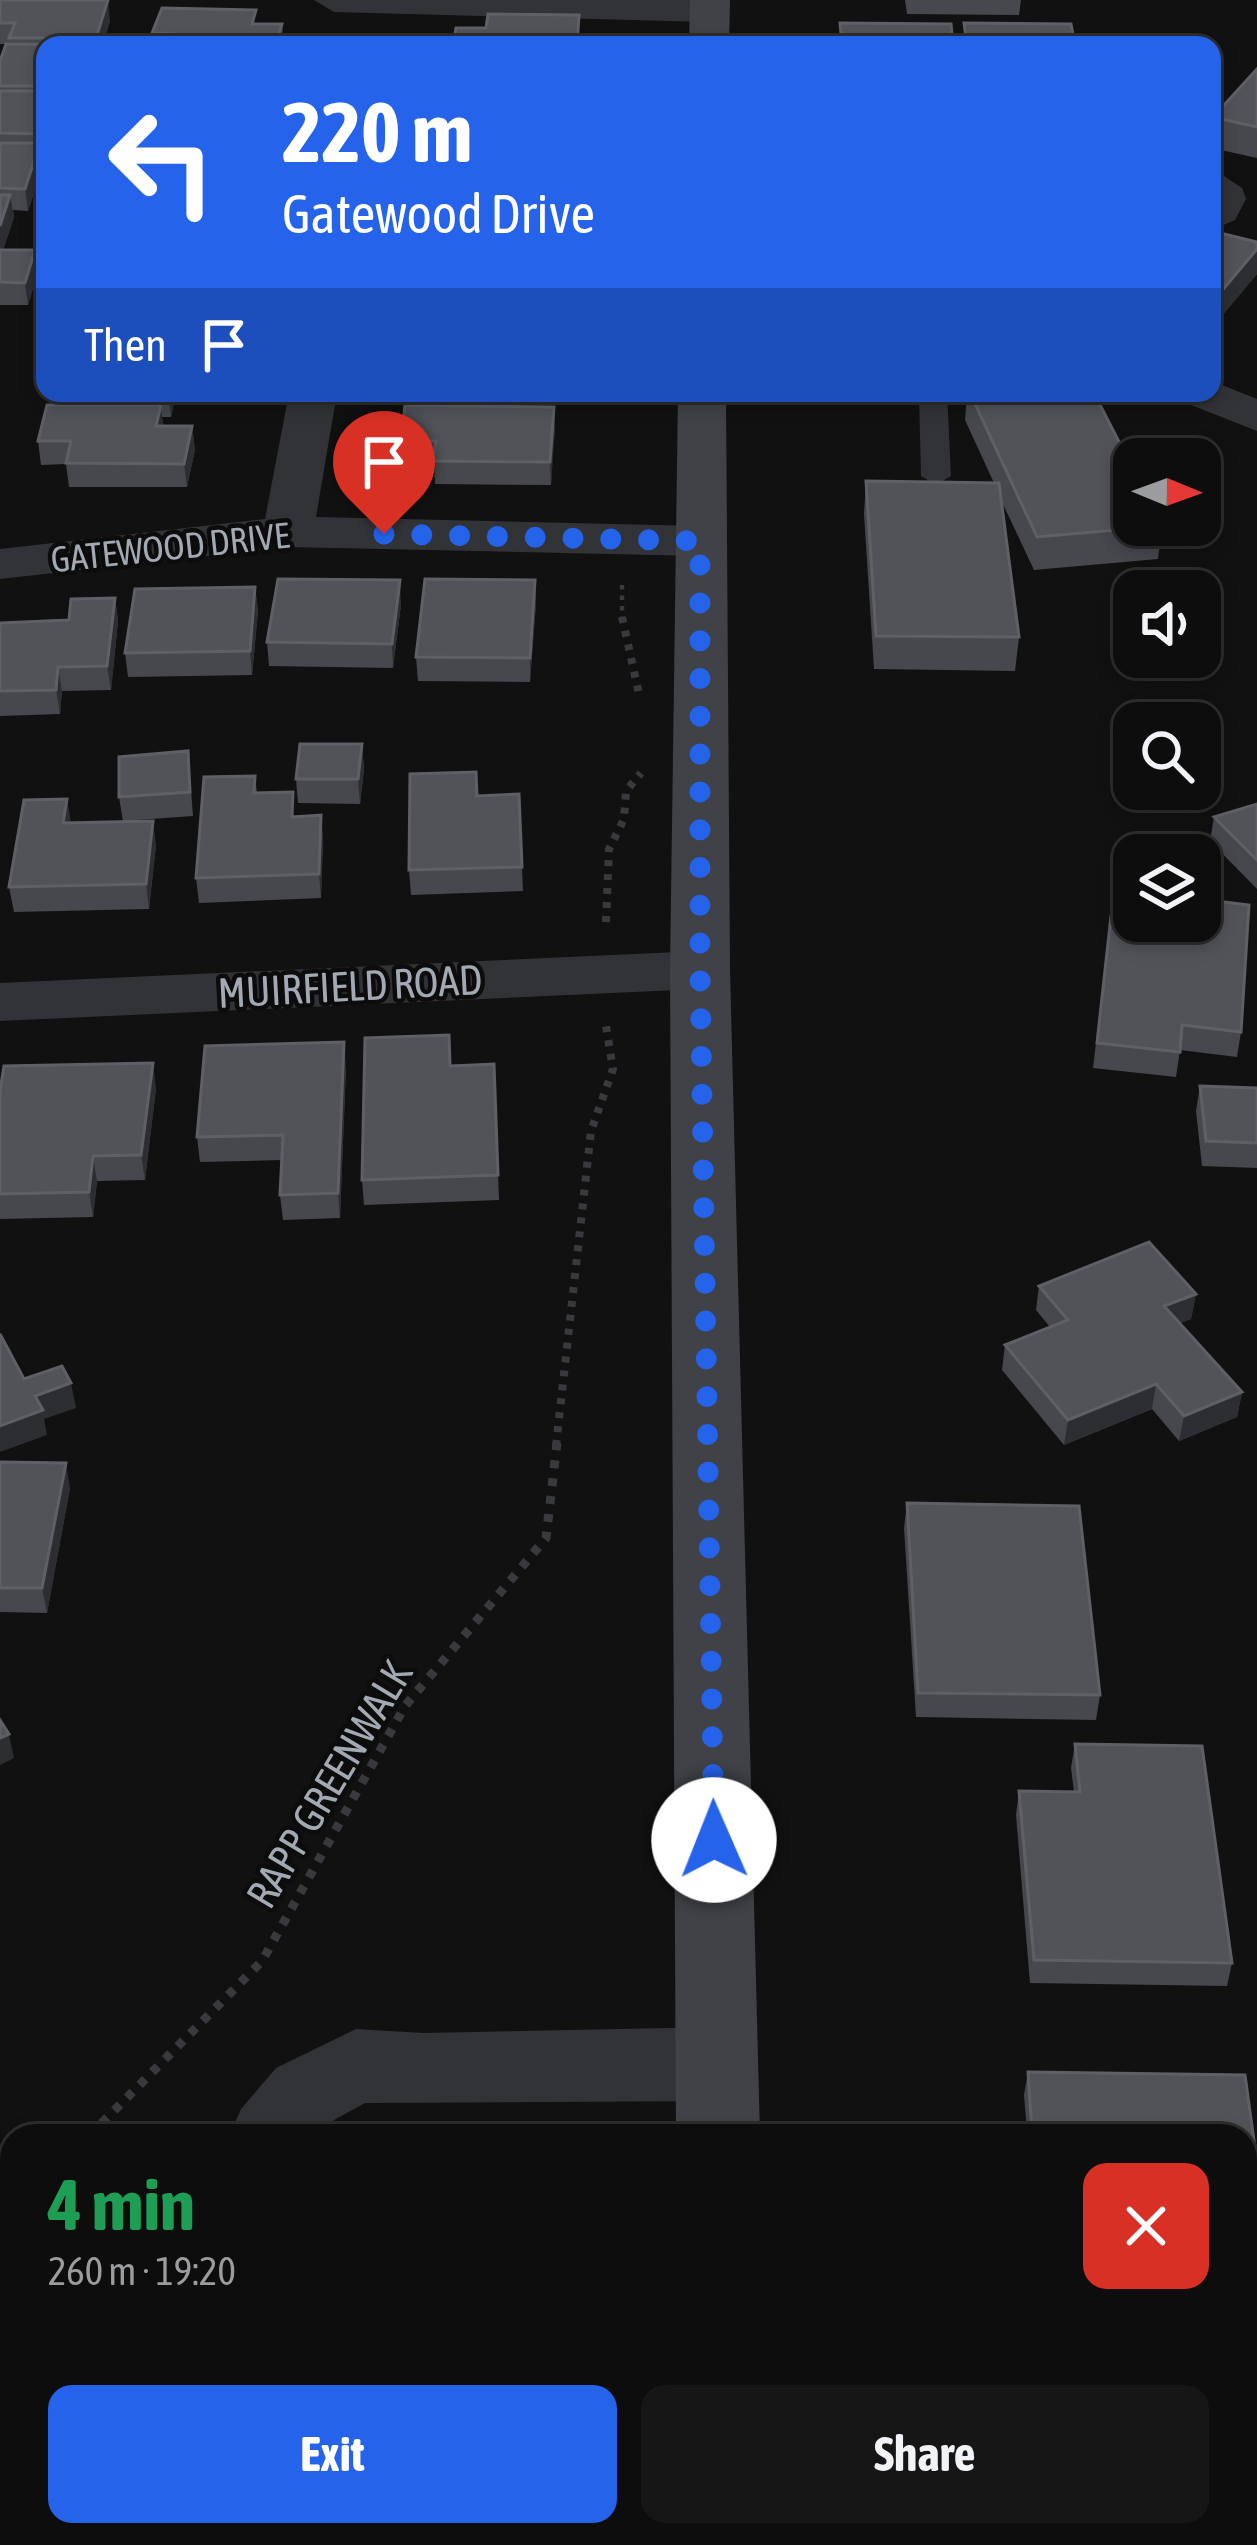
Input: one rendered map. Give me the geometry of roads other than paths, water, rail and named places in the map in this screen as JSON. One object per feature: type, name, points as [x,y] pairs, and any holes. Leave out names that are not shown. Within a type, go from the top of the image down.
[{"type":"street","points":[[334,0],[709,18]]},
{"type":"street","points":[[376,36],[382,2]]},
{"type":"street","points":[[1221,401],[1257,417]]},
{"type":"street","points":[[288,532],[311,402]]},
{"type":"street","points":[[281,2124],[305,2094],[356,2066],[718,2100],[700,970],[702,402]]},
{"type":"street","name":"GATEWOOD DRIVE","points":[[0,565],[288,532],[700,541]]},
{"type":"street","name":"MUIRFIELD ROAD","points":[[0,1002],[700,970]]},
{"type":"lane","points":[[1221,183],[1246,204]]},
{"type":"lane","points":[[933,402],[936,476]]}]
